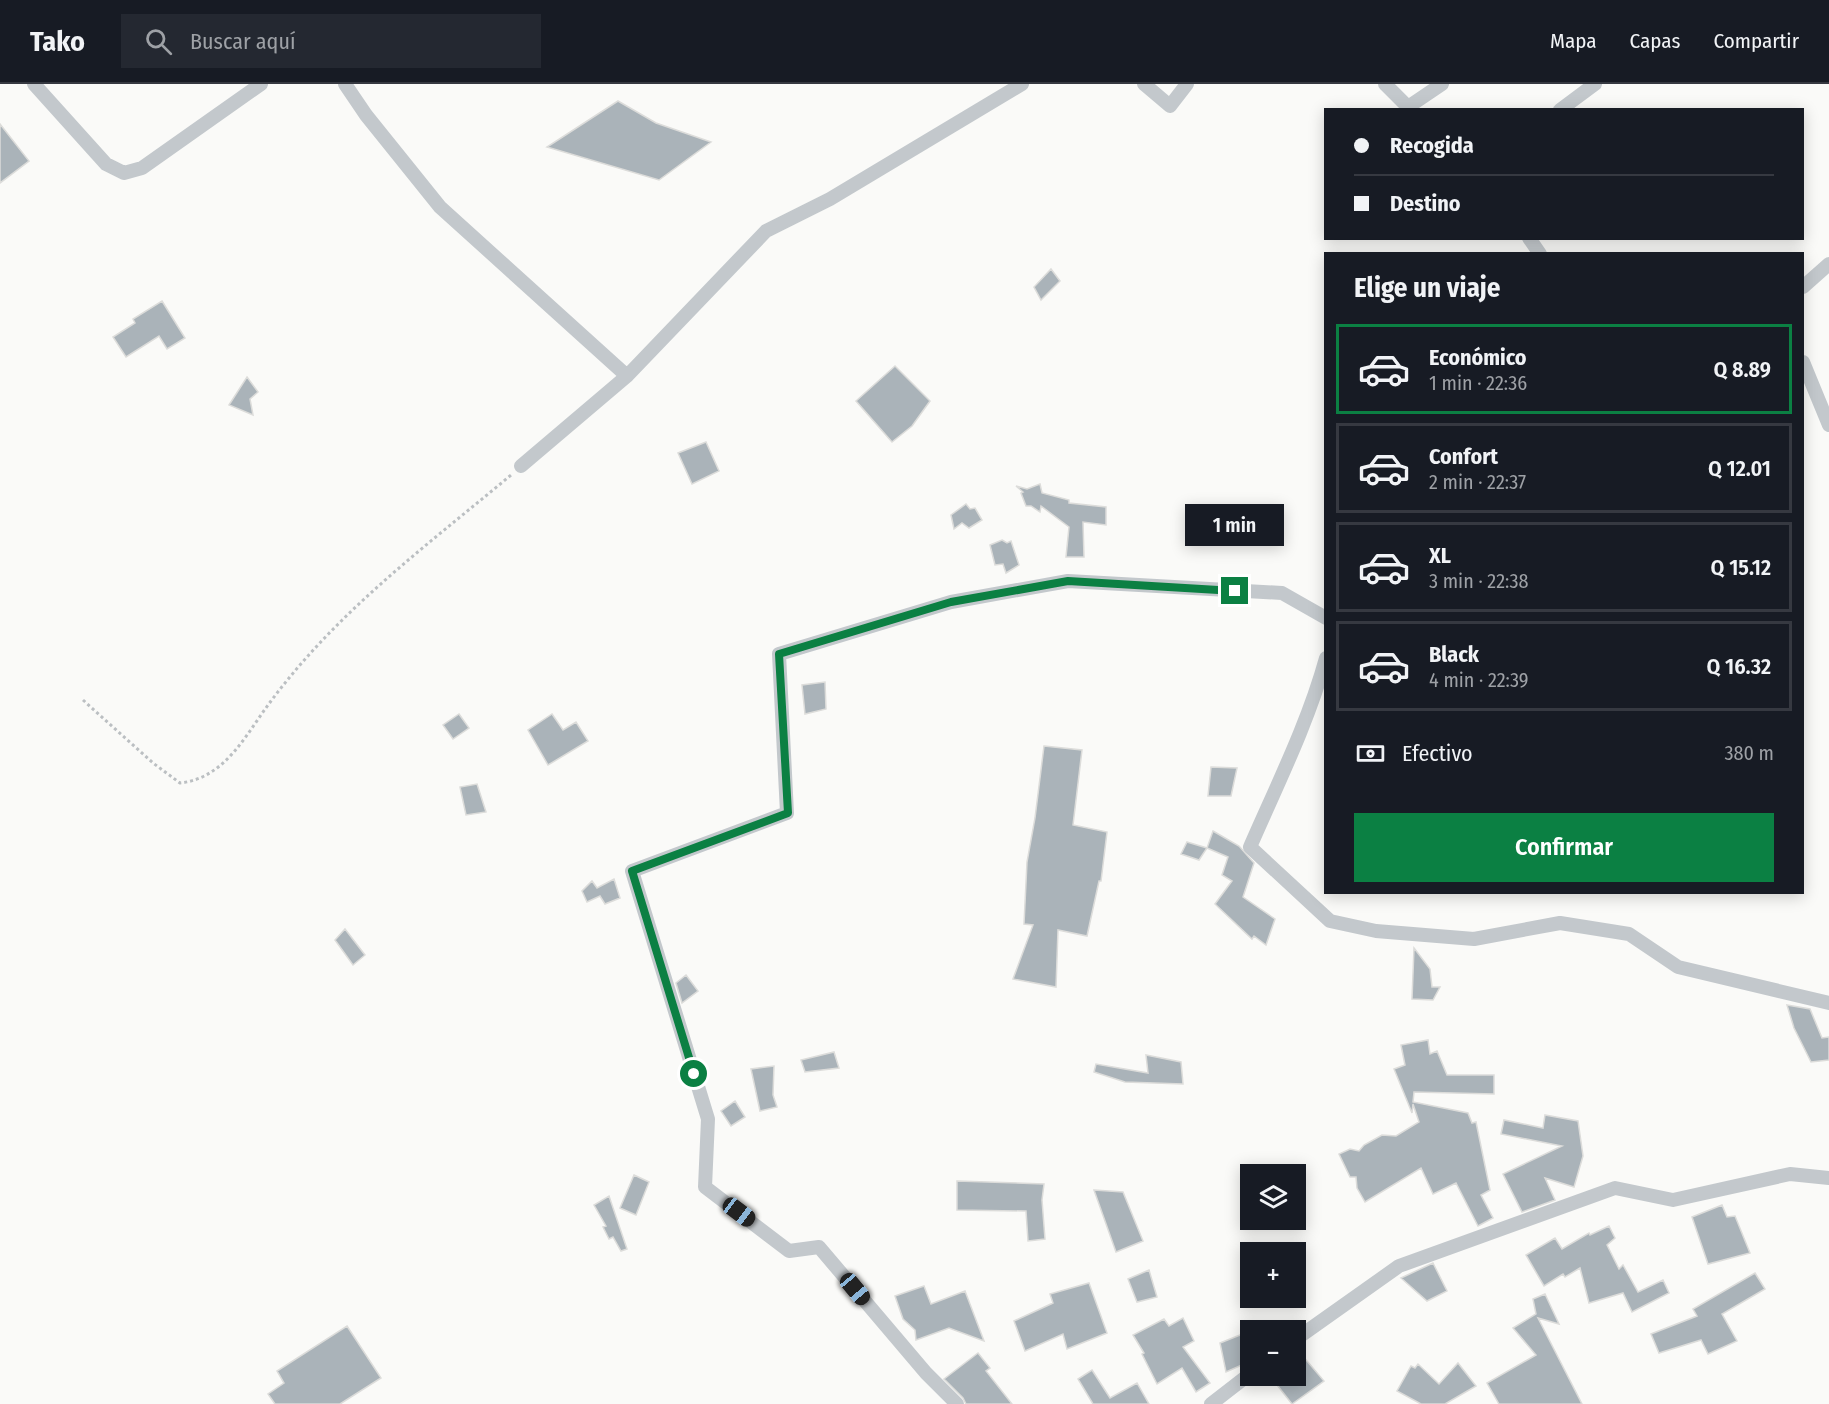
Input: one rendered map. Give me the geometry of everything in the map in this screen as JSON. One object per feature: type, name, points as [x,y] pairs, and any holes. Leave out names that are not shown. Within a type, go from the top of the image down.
[{"type":"street","points":[[34,84],[106,164],[124,173],[142,168],[261,84]]},
{"type":"street","points":[[345,84],[366,115],[440,207],[627,376]]},
{"type":"street","points":[[521,466],[627,376],[766,231],[830,199],[1022,84]]},
{"type":"street","points":[[1144,84],[1170,106],[1187,84]]},
{"type":"street","points":[[1385,84],[1409,108],[1442,84]]},
{"type":"street","points":[[1563,108],[1594,84]]},
{"type":"street","points":[[1804,286],[1829,264]]},
{"type":"street","points":[[1804,364],[1829,425]]},
{"type":"street","points":[[957,1404],[926,1373],[819,1247],[789,1251],[705,1187],[708,1119],[632,871],[788,813],[779,654],[951,602],[1068,581],[1282,593],[1324,617]]},
{"type":"street","points":[[1324,665],[1319,684],[1288,761],[1250,847],[1330,921],[1376,931],[1474,939],[1560,923],[1629,934],[1678,967],[1829,1003]]},
{"type":"street","points":[[1306,1332],[1399,1266],[1615,1188],[1673,1200],[1790,1174],[1829,1178]]},
{"type":"street","points":[[1211,1404],[1240,1382]]},
{"type":"path","points":[[83,700],[153,763],[180,783],[193,781],[219,768],[237,750],[299,664],[337,624],[372,590],[521,466]]},
{"type":"building","points":[[618,101],[656,123],[711,142],[659,180],[547,147]]},
{"type":"building","points":[[0,124],[29,161],[0,183]]},
{"type":"building","points":[[1051,269],[1060,281],[1041,300],[1034,287]]},
{"type":"building","points":[[162,301],[185,338],[167,349],[159,336],[126,357],[113,337],[135,323],[133,319]]},
{"type":"building","points":[[895,366],[930,401],[912,426],[892,442],[856,401]]},
{"type":"building","points":[[247,377],[258,392],[250,399],[253,415],[229,405]]},
{"type":"building","points":[[706,442],[719,471],[692,484],[678,453]]},
{"type":"building","points":[[1040,484],[1042,493],[1069,500],[1069,503],[1106,507],[1106,525],[1083,522],[1084,557],[1066,557],[1069,527],[1041,506],[1040,512],[1031,506],[1026,506],[1021,493],[1023,492],[1016,486],[1027,489]]},
{"type":"building","points":[[966,504],[970,509],[975,508],[982,520],[969,528],[962,523],[954,529],[951,515]]},
{"type":"building","points":[[1002,540],[1007,543],[1011,541],[1019,565],[1006,573],[1003,564],[995,565],[990,545]]},
{"type":"building","points":[[825,682],[826,709],[805,714],[802,685]]},
{"type":"building","points":[[459,714],[469,728],[453,739],[443,725]]},
{"type":"building","points":[[552,714],[563,730],[576,722],[588,741],[548,765],[528,730]]},
{"type":"building","points":[[1044,746],[1082,750],[1073,825],[1107,832],[1101,881],[1099,881],[1087,936],[1058,930],[1056,987],[1013,979],[1033,925],[1024,924],[1027,862]]},
{"type":"building","points":[[1211,767],[1237,768],[1231,796],[1208,796]]},
{"type":"building","points":[[477,784],[486,812],[466,815],[460,787]]},
{"type":"building","points":[[1213,831],[1239,846],[1254,863],[1243,897],[1275,919],[1266,945],[1254,936],[1252,939],[1215,904],[1232,881],[1222,875],[1228,857],[1207,848]]},
{"type":"building","points":[[1187,842],[1207,848],[1199,860],[1181,854]]},
{"type":"building","points":[[614,879],[620,898],[605,904],[600,896],[587,902],[582,891],[592,881],[597,888]]},
{"type":"building","points":[[345,929],[365,955],[353,965],[335,940]]},
{"type":"building","points":[[1414,948],[1430,969],[1432,987],[1440,987],[1433,1000],[1412,999]]},
{"type":"building","points":[[686,975],[698,991],[682,1003],[676,983]]},
{"type":"building","points":[[1787,1005],[1810,1009],[1822,1038],[1829,1037],[1829,1060],[1811,1062],[1794,1028]]},
{"type":"building","points":[[1428,1040],[1430,1054],[1437,1051],[1447,1075],[1494,1075],[1494,1094],[1414,1092],[1413,1102],[1468,1113],[1472,1123],[1476,1122],[1490,1190],[1481,1195],[1493,1218],[1478,1226],[1456,1183],[1433,1194],[1421,1168],[1365,1202],[1357,1188],[1356,1177],[1350,1177],[1339,1154],[1350,1149],[1359,1151],[1364,1145],[1382,1135],[1396,1136],[1419,1122],[1413,1104],[1412,1113],[1394,1069],[1405,1065],[1401,1045]]},
{"type":"building","points":[[834,1052],[839,1068],[805,1072],[801,1060]]},
{"type":"building","points":[[1146,1055],[1181,1062],[1183,1084],[1125,1082],[1094,1072],[1096,1064],[1148,1073]]},
{"type":"building","points":[[774,1066],[773,1095],[777,1107],[760,1111],[751,1069]]},
{"type":"building","points":[[735,1101],[745,1117],[731,1126],[721,1111]]},
{"type":"building","points":[[1545,1115],[1578,1121],[1583,1156],[1574,1187],[1545,1178],[1555,1200],[1522,1212],[1503,1174],[1562,1146],[1501,1134],[1504,1120],[1543,1128]]},
{"type":"building","points":[[634,1175],[649,1182],[636,1215],[620,1208]]},
{"type":"building","points":[[957,1181],[1044,1184],[1042,1200],[1045,1239],[1028,1241],[1026,1211],[957,1210]]},
{"type":"building","points":[[1094,1190],[1123,1192],[1143,1241],[1116,1252]]},
{"type":"building","points":[[609,1196],[627,1249],[621,1251],[613,1237],[609,1239],[603,1227],[606,1226],[594,1205]]},
{"type":"building","points":[[1722,1205],[1727,1217],[1735,1216],[1750,1253],[1708,1264],[1692,1217]]},
{"type":"building","points":[[1609,1226],[1615,1238],[1607,1245],[1619,1269],[1623,1265],[1638,1292],[1663,1280],[1669,1293],[1632,1312],[1623,1293],[1589,1303],[1580,1268],[1565,1277],[1563,1274],[1544,1286],[1526,1255],[1555,1238],[1562,1249],[1589,1233],[1590,1235]]},
{"type":"building","points":[[1433,1263],[1447,1291],[1427,1301],[1401,1278]]},
{"type":"building","points":[[1149,1270],[1157,1297],[1137,1302],[1128,1279]]},
{"type":"building","points":[[1755,1273],[1765,1289],[1722,1314],[1737,1341],[1708,1354],[1701,1340],[1659,1353],[1651,1334],[1697,1316],[1693,1309]]},
{"type":"building","points":[[1089,1283],[1107,1333],[1067,1349],[1063,1334],[1025,1351],[1014,1321],[1053,1303],[1050,1294]]},
{"type":"building","points":[[924,1286],[931,1304],[965,1291],[984,1341],[949,1328],[916,1340],[915,1330],[903,1319],[895,1296]]},
{"type":"building","points":[[1545,1294],[1559,1324],[1538,1318],[1582,1404],[1499,1404],[1487,1383],[1536,1355],[1513,1328],[1536,1314],[1533,1299]]},
{"type":"building","points":[[1183,1318],[1194,1341],[1183,1347],[1210,1383],[1196,1392],[1182,1368],[1157,1384],[1142,1354],[1144,1353],[1133,1335],[1164,1319],[1169,1326]]},
{"type":"building","points":[[347,1326],[381,1378],[340,1404],[275,1404],[268,1394],[284,1383],[277,1371]]},
{"type":"building","points":[[1240,1335],[1240,1366],[1226,1372],[1220,1343]]},
{"type":"building","points":[[978,1353],[990,1368],[986,1371],[1012,1404],[966,1404],[944,1379]]},
{"type":"building","points":[[1306,1360],[1324,1381],[1292,1404],[1278,1386],[1306,1386]]},
{"type":"building","points":[[1458,1363],[1476,1386],[1445,1404],[1421,1404],[1397,1391],[1411,1366],[1415,1368],[1418,1364],[1439,1384]]},
{"type":"building","points":[[1092,1370],[1110,1398],[1137,1383],[1149,1404],[1093,1404],[1078,1379]]},
{"type":"route","points":[[694,1074],[632,871],[788,813],[779,654],[951,602],[1068,581],[1235,591]]}]
